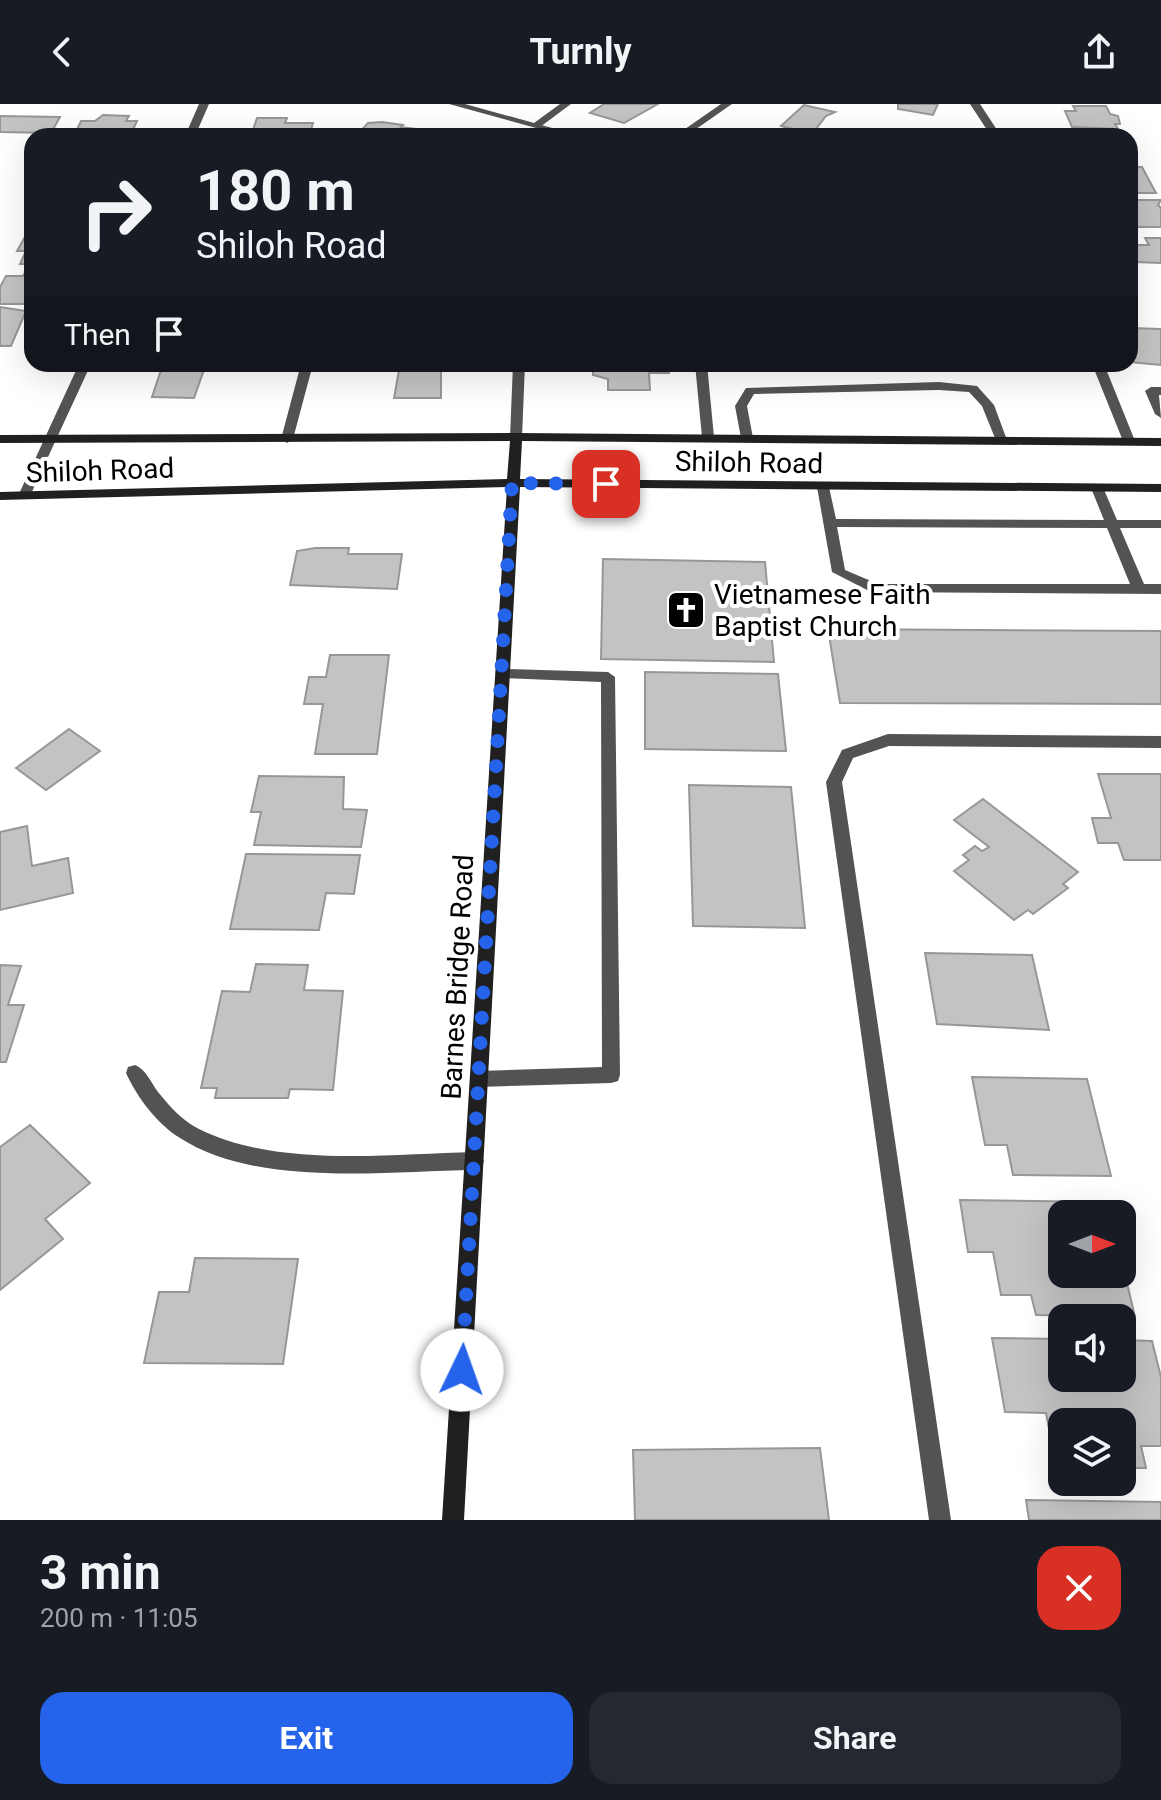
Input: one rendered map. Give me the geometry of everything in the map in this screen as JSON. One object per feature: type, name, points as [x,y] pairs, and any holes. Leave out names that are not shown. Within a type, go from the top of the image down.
[{"type":"main road","name":"Barnes Bridge Road","points":[[453,1520],[516,437]]},
{"type":"main road","name":"Shiloh Road","points":[[0,439],[708,437],[1161,442]]},
{"type":"main road","name":"Shiloh Road","points":[[0,496],[512,483],[1161,488]]},
{"type":"street","points":[[194,128],[204,104]]},
{"type":"street","points":[[454,104],[548,128]]},
{"type":"street","points":[[537,125],[566,104]]},
{"type":"street","points":[[692,128],[727,104]]},
{"type":"street","points":[[975,104],[991,128]]},
{"type":"street","points":[[24,496],[81,372]]},
{"type":"street","points":[[287,439],[305,372]]},
{"type":"street","points":[[516,437],[519,372]]},
{"type":"street","points":[[702,372],[708,437]]},
{"type":"street","points":[[1101,372],[1129,441]]},
{"type":"street","points":[[747,438],[741,406],[750,391],[939,386],[973,389],[988,405],[1001,440]]},
{"type":"street","points":[[1161,391],[1151,391],[1161,414]]},
{"type":"street","points":[[823,487],[839,572],[876,589],[1161,589]]},
{"type":"street","points":[[1097,488],[1139,589]]},
{"type":"street","points":[[830,523],[1161,524]]},
{"type":"street","points":[[479,1079],[611,1075],[608,677],[504,674]]},
{"type":"street","points":[[940,1520],[834,782],[847,754],[888,740],[1161,742]]},
{"type":"street","points":[[135,1073],[153,1103],[188,1133],[214,1146],[256,1158],[474,1161]]},
{"type":"building","points":[[604,104],[658,104],[624,123],[590,113]]},
{"type":"building","points":[[898,104],[938,104],[933,115],[898,109]]},
{"type":"building","points":[[804,105],[835,112],[826,116],[817,128],[781,126]]},
{"type":"building","points":[[1073,106],[1106,106],[1110,114],[1118,116],[1120,124],[1115,124],[1117,128],[1072,127],[1065,111],[1076,111]]},
{"type":"building","points":[[103,115],[129,116],[126,121],[137,121],[134,128],[78,128],[81,121],[95,121]]},
{"type":"building","points":[[0,116],[60,117],[54,128],[0,132]]},
{"type":"building","points":[[257,118],[287,118],[285,123],[313,123],[312,128],[254,128]]},
{"type":"building","points":[[382,122],[409,128],[363,128],[368,123]]},
{"type":"building","points":[[1138,167],[1142,167],[1156,193],[1138,193]]},
{"type":"building","points":[[1138,200],[1161,200],[1158,205],[1161,208],[1161,227],[1138,227]]},
{"type":"building","points":[[1145,238],[1161,238],[1161,263],[1138,262],[1138,245],[1149,245]]},
{"type":"building","points":[[24,239],[24,251],[17,251]]},
{"type":"building","points":[[6,276],[23,276],[24,304],[0,304],[0,287]]},
{"type":"building","points":[[0,307],[24,311],[11,346],[0,346]]},
{"type":"building","points":[[1138,328],[1161,329],[1161,365],[1138,363]]},
{"type":"building","points":[[160,372],[203,372],[194,398],[152,397]]},
{"type":"building","points":[[399,372],[441,372],[441,398],[394,398]]},
{"type":"building","points":[[593,372],[669,372],[649,373],[650,390],[608,390],[608,379],[593,375]]},
{"type":"building","points":[[349,548],[348,554],[402,554],[397,589],[290,585],[297,551]]},
{"type":"building","name":"Vietnamese Faith Baptist Church","points":[[603,559],[765,562],[774,662],[601,659]]},
{"type":"building","points":[[828,629],[1161,631],[1161,704],[840,703]]},
{"type":"building","points":[[330,655],[389,655],[377,754],[315,754],[323,704],[304,704],[309,677],[326,677]]},
{"type":"building","points":[[645,672],[778,674],[786,751],[645,749]]},
{"type":"building","points":[[69,729],[100,751],[46,790],[16,768]]},
{"type":"building","points":[[1098,774],[1161,774],[1161,860],[1124,860],[1118,843],[1098,843],[1092,818],[1111,818]]},
{"type":"building","points":[[259,776],[344,777],[343,809],[367,810],[361,847],[254,845],[261,812],[251,812]]},
{"type":"building","points":[[689,785],[791,787],[805,928],[693,926]]},
{"type":"building","points":[[983,799],[1078,872],[1063,884],[1068,888],[1033,914],[1028,910],[1014,920],[954,871],[969,860],[963,855],[975,846],[982,851],[989,847],[954,820]]},
{"type":"building","points":[[27,826],[32,866],[68,858],[73,893],[0,910],[0,832]]},
{"type":"building","points":[[246,854],[360,855],[354,894],[326,893],[319,930],[230,929]]},
{"type":"building","points":[[925,953],[1032,955],[1049,1030],[937,1024]]},
{"type":"building","points":[[256,964],[308,965],[304,990],[343,991],[333,1090],[290,1089],[288,1098],[215,1098],[217,1088],[201,1088],[222,991],[250,992]]},
{"type":"building","points":[[0,965],[21,966],[8,1005],[24,1005],[6,1062],[0,1062]]},
{"type":"building","points":[[972,1077],[1087,1079],[1111,1176],[1013,1175],[1007,1145],[985,1145]]},
{"type":"building","points":[[30,1125],[90,1183],[45,1219],[63,1239],[0,1290],[0,1147]]},
{"type":"building","points":[[960,1200],[1048,1201],[1048,1288],[1128,1288],[1132,1304],[1048,1304],[1048,1315],[1036,1315],[1031,1295],[1001,1295],[993,1252],[968,1252]]},
{"type":"building","points":[[195,1258],[298,1259],[283,1364],[144,1363],[159,1292],[189,1292]]},
{"type":"building","points":[[992,1338],[1048,1339],[1048,1392],[1136,1392],[1136,1340],[1152,1341],[1161,1377],[1161,1446],[1141,1446],[1146,1468],[1136,1468],[1136,1408],[1048,1408],[1048,1424],[1046,1413],[1005,1412]]},
{"type":"building","points":[[820,1448],[829,1520],[635,1520],[633,1450]]},
{"type":"building","points":[[1026,1500],[1161,1502],[1161,1520],[1029,1520]]},
{"type":"place","name":"Vietnamese Faith Baptist Church","points":[[686,610]]},
{"type":"route","points":[[462,1370],[504,674],[512,483],[606,484]]}]
